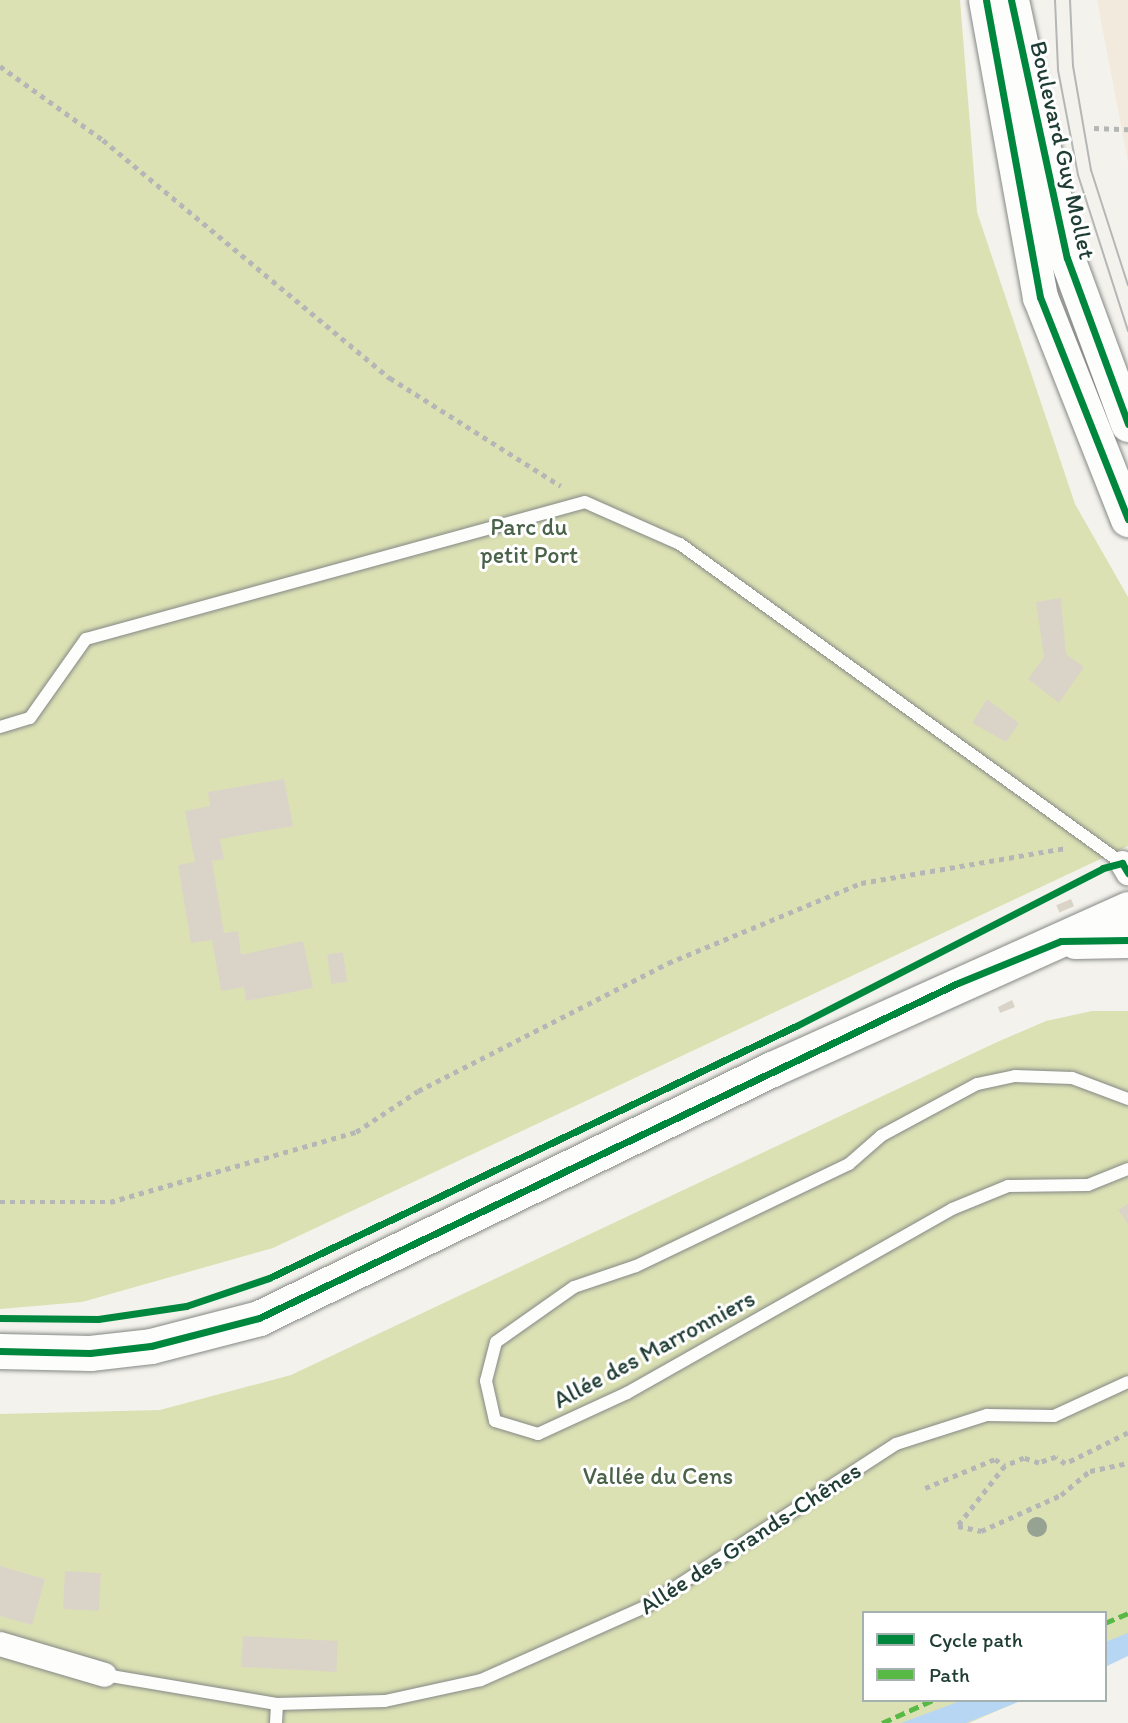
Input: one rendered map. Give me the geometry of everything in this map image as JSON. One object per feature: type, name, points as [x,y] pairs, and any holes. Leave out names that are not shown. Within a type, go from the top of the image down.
[{"type":"street","name":"Boulevard Guy Mollet","points":[[986,0],[1004,128],[1040,297],[1128,519]]},
{"type":"street","name":"Boulevard Guy Mollet","points":[[1011,0],[1064,245],[1128,424]]},
{"type":"street","points":[[0,1351],[90,1353],[151,1346],[259,1318],[785,1064],[1128,909]]},
{"type":"street","points":[[1061,941],[1128,940]]},
{"type":"street","name":"Allée des Grands-Chênes","points":[[0,1644],[105,1675]]},
{"type":"lane","points":[[0,727],[30,718],[86,639],[585,502],[680,544],[1096,841],[1125,868]]},
{"type":"lane","name":"Allée des Marronniers","points":[[1128,1099],[1072,1078],[1015,1076],[977,1084],[881,1136],[849,1164],[636,1266],[574,1287],[496,1342],[486,1381],[495,1420],[538,1434],[627,1393],[951,1209],[1008,1186],[1088,1185],[1128,1169]]},
{"type":"lane","name":"Allée des Grands-Chênes","points":[[105,1675],[277,1704],[384,1701],[481,1680],[655,1601],[896,1444],[987,1415],[1054,1416],[1128,1382]]},
{"type":"lane","points":[[276,1723],[277,1704]]},
{"type":"path","points":[[0,66],[103,140],[390,378],[585,502]]},
{"type":"path","points":[[1094,128],[1128,130]]},
{"type":"path","points":[[0,1202],[110,1202],[356,1132],[418,1091],[668,963],[861,883],[1096,841]]},
{"type":"path","points":[[1128,1433],[1065,1464],[1056,1457],[1039,1463],[1024,1458],[1005,1466],[958,1527],[981,1531],[1061,1495],[1090,1471],[1128,1463]]},
{"type":"path","points":[[925,1488],[995,1458],[1005,1466]]},
{"type":"shaded area","points":[[1097,0],[1128,0],[1128,162]]},
{"type":"green space","name":"Parc du petit Port","points":[[0,0],[960,0],[977,212],[1075,504],[1128,597],[1128,846],[273,1248],[82,1302],[0,1309]]},
{"type":"green space","name":"Vallée du Cens","points":[[1092,1011],[1128,1011],[1128,1655],[1107,1664],[1107,1611],[862,1611],[862,1702],[1017,1702],[969,1723],[0,1723],[0,1414],[160,1410],[291,1375],[1046,1021]]},
{"type":"water","points":[[1128,1633],[1128,1656],[1107,1666],[1107,1641]]},
{"type":"water","points":[[958,1702],[1018,1702],[966,1723],[901,1723]]},
{"type":"building","points":[[1061,598],[1066,654],[1084,667],[1059,703],[1028,679],[1044,657],[1036,602]]},
{"type":"building","points":[[987,699],[1019,723],[1006,742],[972,723]]},
{"type":"building","points":[[284,779],[293,826],[220,839],[224,859],[212,861],[224,933],[238,931],[241,955],[303,941],[313,988],[246,1001],[244,987],[221,991],[212,940],[191,943],[178,865],[195,862],[185,811],[210,806],[208,792]]},
{"type":"building","points":[[1071,899],[1074,906],[1059,913],[1056,905]]},
{"type":"building","points":[[343,952],[347,982],[331,984],[327,954]]},
{"type":"building","points":[[1012,1000],[1015,1007],[1000,1013],[998,1007]]},
{"type":"building","points":[[1128,1204],[1128,1224],[1118,1210]]},
{"type":"building","points":[[0,1566],[45,1579],[32,1625],[0,1616]]},
{"type":"building","points":[[65,1571],[101,1573],[99,1611],[63,1609]]},
{"type":"building","points":[[243,1636],[338,1641],[336,1672],[241,1667]]},
{"type":"tram line","points":[[1055,0],[1058,70],[1078,175],[1128,331]]},
{"type":"tram line","points":[[1070,0],[1073,66],[1091,170],[1128,285]]},
{"type":"marked path","points":[[1107,1622],[1128,1613]]},
{"type":"marked path","points":[[882,1723],[929,1702]]},
{"type":"cycle path","points":[[986,0],[1040,297],[1128,519]]},
{"type":"cycle path","points":[[1011,0],[1067,258],[1128,424]]},
{"type":"cycle path","points":[[0,1318],[98,1319],[186,1306],[269,1278],[796,1026],[1103,868],[1122,863],[1128,873]]},
{"type":"cycle path","points":[[0,1351],[90,1353],[151,1346],[259,1318],[958,983],[1061,941],[1128,940]]}]
